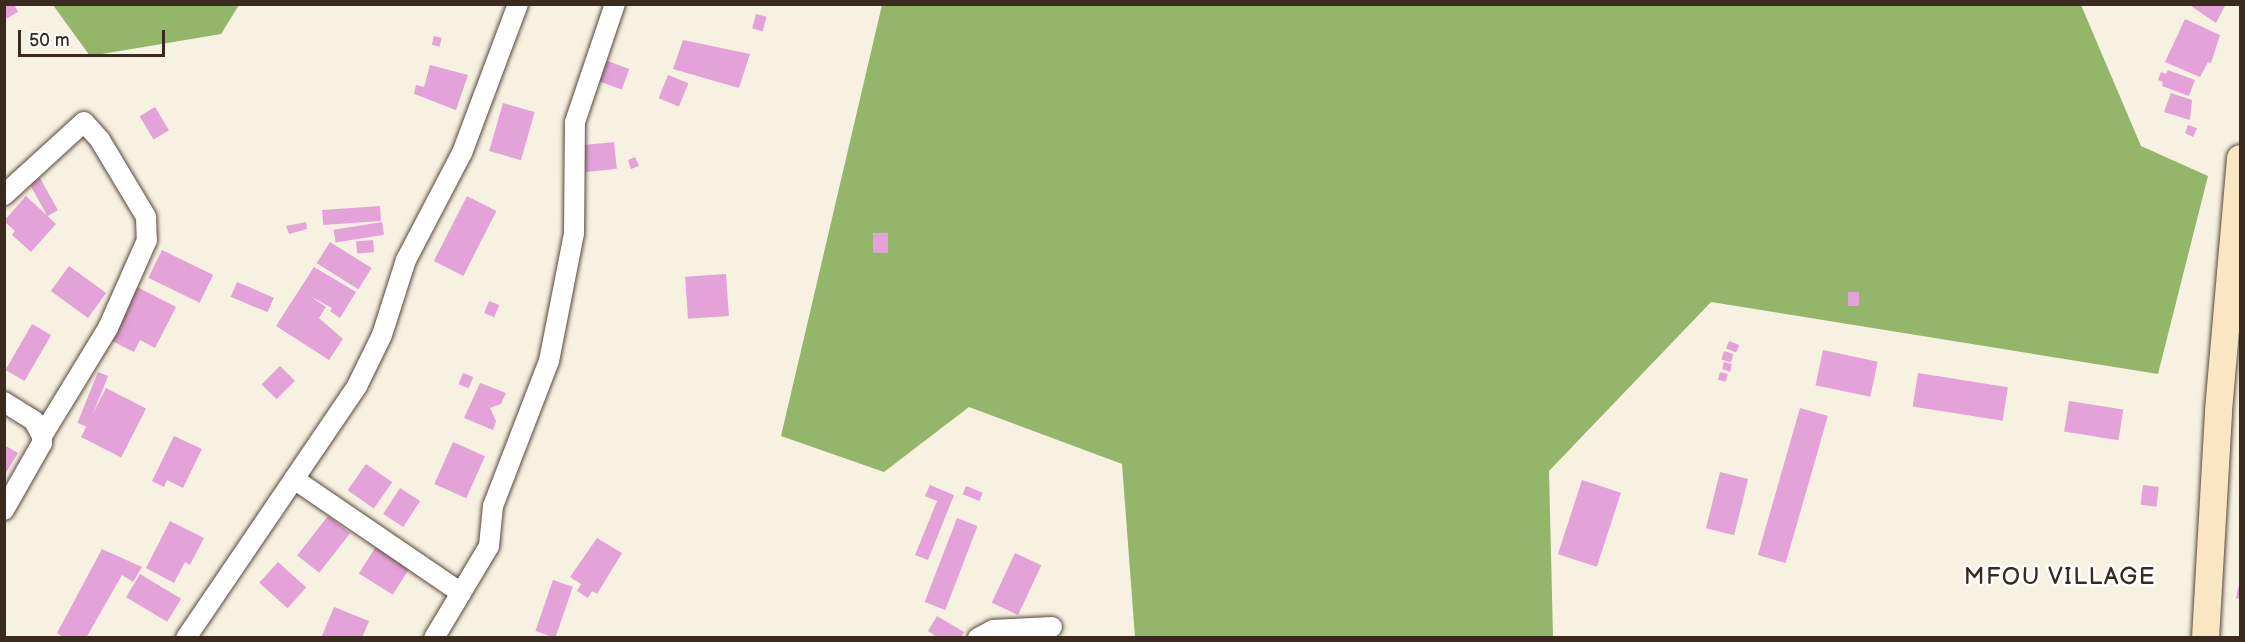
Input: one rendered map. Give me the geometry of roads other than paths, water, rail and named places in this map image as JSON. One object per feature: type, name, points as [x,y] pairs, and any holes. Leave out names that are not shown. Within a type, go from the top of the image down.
[{"type":"main road","points":[[2205,638],[2229,268],[2241,158]]},
{"type":"street","points":[[186,638],[352,394],[374,354],[406,260],[462,153],[518,4]]},
{"type":"street","points":[[434,638],[489,546],[493,506],[549,361],[574,233],[574,122],[615,4]]},
{"type":"street","points":[[4,195],[84,122],[100,140],[146,217],[147,240],[108,328],[42,436],[4,510]]},
{"type":"street","points":[[4,402],[34,421],[42,436]]},
{"type":"street","points":[[294,479],[461,593]]},
{"type":"street","points":[[978,638],[993,630],[1052,627]]},
{"type":"district","name":"MFOU VILLAGE","points":[[2060,577]]}]
